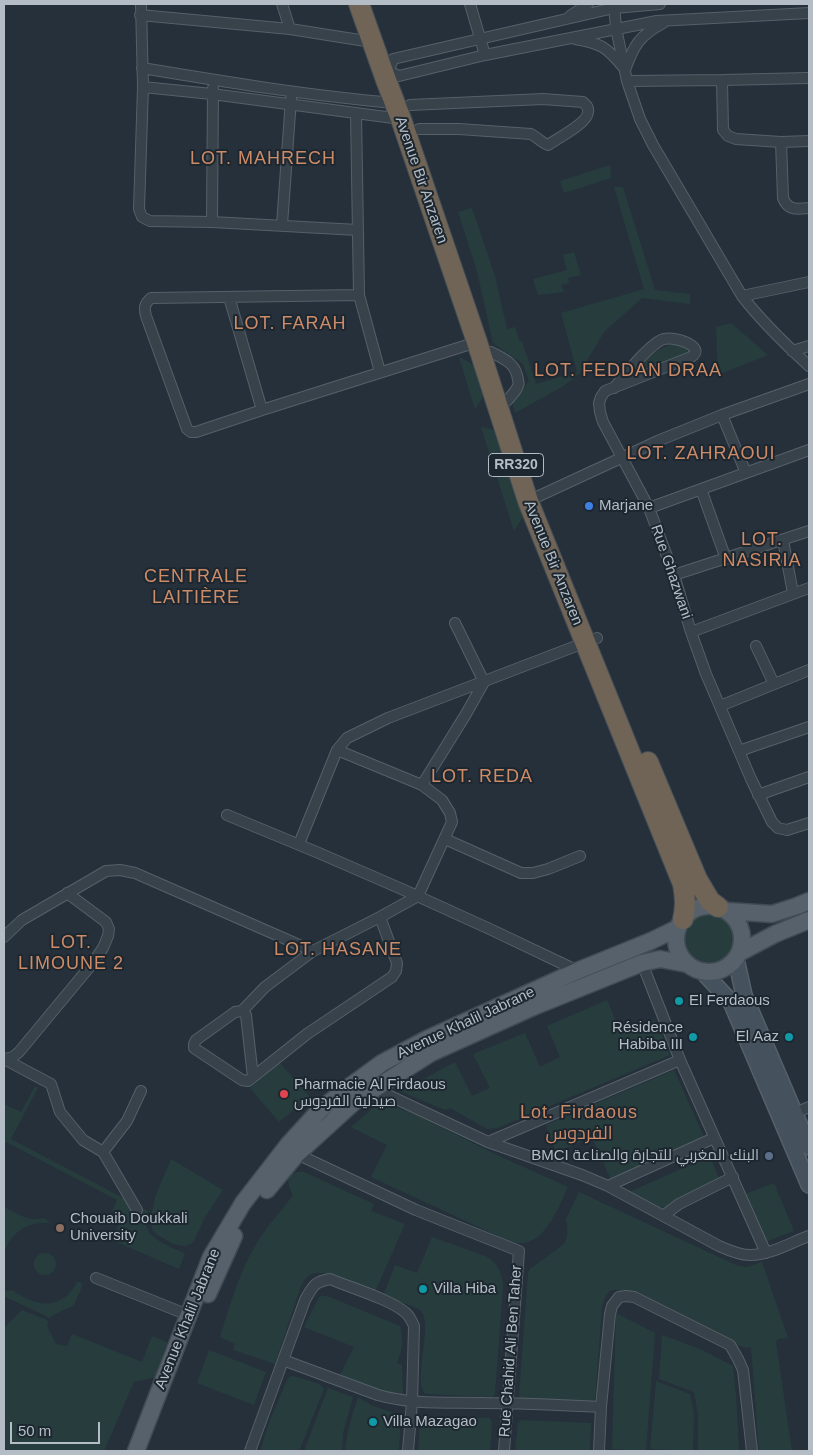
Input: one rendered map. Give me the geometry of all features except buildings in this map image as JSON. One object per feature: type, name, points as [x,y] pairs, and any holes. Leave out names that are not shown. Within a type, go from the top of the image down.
[{"type":"highway","name":"Avenue Bir Anzaren","points":[[360,4],[372,42],[389,70]]},
{"type":"highway","name":"Avenue Bir Anzaren","points":[[373,4],[389,70],[484,347],[533,498],[591,640],[683,884],[686,909],[681,923]]},
{"type":"highway","name":"Avenue Bir Anzaren","points":[[402,109],[419,129],[484,347],[507,401],[533,498]]},
{"type":"highway","name":"Avenue Bir Anzaren","points":[[591,640],[697,879],[710,901],[722,909]]},
{"type":"main road","points":[[681,923],[689,913],[707,906],[772,914],[809,901]]},
{"type":"main road","name":"RR320","points":[[722,909],[734,917],[742,932],[742,941],[737,956],[744,995],[809,1147]]},
{"type":"main road","points":[[687,964],[703,972],[714,972],[724,969],[737,956],[775,934],[809,920]]},
{"type":"main road","name":"RR320","points":[[681,923],[676,934],[676,946],[687,964]]},
{"type":"main road","name":"Avenue Khalil Jabrane","points":[[136,1451],[211,1257],[243,1203],[293,1149],[374,1089],[431,1053],[437,1043],[577,971],[652,941],[681,923]]},
{"type":"main road","name":"Avenue Khalil Jabrane","points":[[145,1451],[192,1331],[239,1227],[319,1111],[382,1063],[534,1007],[642,963],[660,959],[687,964]]},
{"type":"main road","points":[[703,972],[731,1002],[809,1185]]},
{"type":"street","points":[[141,4],[143,87],[138,209],[142,217],[150,221],[282,225],[358,230]]},
{"type":"street","points":[[282,4],[290,29]]},
{"type":"street","points":[[470,4],[485,55]]},
{"type":"street","points":[[567,19],[588,4]]},
{"type":"street","points":[[389,70],[480,39],[614,6],[660,4]]},
{"type":"street","points":[[614,6],[616,28],[627,81],[640,119],[653,145],[742,296],[756,315],[809,366]]},
{"type":"street","points":[[389,70],[485,55],[616,28],[668,20],[809,13]]},
{"type":"street","points":[[140,15],[290,29],[372,42]]},
{"type":"street","points":[[625,70],[632,50],[638,41],[649,30],[668,20]]},
{"type":"street","points":[[569,38],[601,45],[613,55],[625,70]]},
{"type":"street","points":[[142,68],[213,80],[361,100],[402,109]]},
{"type":"street","points":[[627,81],[809,78]]},
{"type":"street","points":[[212,222],[213,80]]},
{"type":"street","points":[[722,80],[722,130],[728,136],[736,139],[781,142],[809,141]]},
{"type":"street","points":[[143,87],[356,112],[543,99],[583,102],[588,106],[589,113],[584,121],[548,144],[531,134],[458,129],[419,129]]},
{"type":"street","points":[[282,225],[291,91]]},
{"type":"street","points":[[356,112],[359,295],[380,372]]},
{"type":"street","points":[[781,142],[783,198],[785,204],[794,209],[809,208]]},
{"type":"street","points":[[742,296],[809,282]]},
{"type":"street","points":[[359,295],[151,298],[146,302],[145,309],[187,429],[191,432],[196,432],[380,372],[484,347]]},
{"type":"street","points":[[229,297],[262,410]]},
{"type":"street","name":"Rue Ghazwani","points":[[614,388],[642,356],[664,338],[677,339],[692,345],[694,355],[614,388],[605,391],[599,403],[600,412],[609,433],[649,508],[674,575],[706,674],[772,822],[778,828],[787,830],[809,822]]},
{"type":"street","points":[[792,351],[809,346]]},
{"type":"street","points":[[533,498],[660,440],[722,415],[809,384]]},
{"type":"street","points":[[722,415],[746,473]]},
{"type":"street","points":[[649,508],[809,450]]},
{"type":"street","points":[[701,489],[726,559]]},
{"type":"street","points":[[674,575],[809,531]]},
{"type":"street","points":[[783,540],[793,593]]},
{"type":"street","points":[[691,632],[809,588]]},
{"type":"street","points":[[455,623],[484,682]]},
{"type":"street","points":[[299,844],[338,750],[347,738],[388,718],[591,640]]},
{"type":"street","points":[[756,646],[774,684]]},
{"type":"street","points":[[720,706],[809,670]]},
{"type":"street","points":[[422,785],[484,682]]},
{"type":"street","points":[[739,751],[809,727]]},
{"type":"street","points":[[338,750],[422,785],[442,800],[450,813],[452,822],[418,896],[313,951],[266,987],[242,1011],[235,1012],[196,1040],[194,1048],[242,1080],[248,1080],[253,1077],[307,1034],[392,977],[396,972],[397,963],[380,917]]},
{"type":"street","points":[[758,794],[809,777]]},
{"type":"street","points":[[227,815],[418,896],[577,971],[594,982]]},
{"type":"street","points":[[445,839],[521,872],[533,873],[548,869],[580,856]]},
{"type":"street","points":[[4,937],[22,920],[67,893],[106,871],[120,870],[135,873],[313,951]]},
{"type":"street","points":[[4,1059],[13,1057],[19,1052],[92,964],[103,948],[108,936],[109,929],[106,922],[67,893]]},
{"type":"street","points":[[642,963],[680,1060],[766,1252]]},
{"type":"street","points":[[242,1011],[246,1015],[253,1077]]},
{"type":"street","points":[[4,1059],[51,1084],[60,1112],[83,1140],[103,1152],[137,1210]]},
{"type":"street","points":[[488,1142],[680,1060]]},
{"type":"street","points":[[360,1079],[374,1089],[488,1142],[608,1186],[719,1246],[735,1252],[749,1255],[766,1252],[809,1236]]},
{"type":"street","points":[[103,1152],[127,1121],[141,1091]]},
{"type":"street","points":[[795,1113],[809,1107]]},
{"type":"street","points":[[608,1186],[714,1138]]},
{"type":"street","name":"Rue Chahid Ali Ben Taher","points":[[293,1149],[416,1210],[519,1252],[504,1451]]},
{"type":"street","points":[[663,1216],[679,1204],[732,1178]]},
{"type":"street","points":[[96,1278],[188,1315]]},
{"type":"street","points":[[250,1451],[305,1300],[314,1284],[330,1279],[389,1302],[406,1312],[411,1319],[414,1326],[412,1402],[408,1451]]},
{"type":"street","points":[[599,1451],[601,1407],[610,1314],[612,1306],[619,1297],[626,1296],[634,1297],[730,1345],[743,1370],[752,1451]]},
{"type":"street","points":[[283,1360],[378,1395],[412,1402],[508,1403],[601,1407]]},
{"type":"green space","points":[[610,165],[611,178],[564,193],[560,181]]},
{"type":"green space","points":[[614,187],[623,187],[655,290],[690,294],[690,304],[642,298],[604,332],[579,374],[562,387],[515,413],[514,401],[529,381],[523,364],[493,343],[477,271],[458,212],[472,208],[495,276],[507,329],[515,327],[520,342],[522,341],[536,384],[577,372],[561,313],[644,289]]},
{"type":"green space","points":[[574,252],[581,275],[568,278],[569,283],[561,285],[564,292],[538,295],[533,279],[567,270],[563,255]]},
{"type":"green space","points":[[731,323],[768,355],[718,375],[716,327]]},
{"type":"green space","points":[[674,344],[691,349],[689,355],[674,358],[630,376],[655,352]]},
{"type":"green space","points":[[459,357],[474,366],[483,397],[475,409]]},
{"type":"green space","points":[[481,427],[494,431],[523,517],[514,531]]},
{"type":"green space","points":[[705,913],[720,916],[730,923],[735,932],[736,942],[733,952],[726,960],[717,965],[705,966],[693,962],[685,953],[682,941],[690,920],[696,915]]},
{"type":"green space","points":[[607,1000],[620,1032],[655,1020],[670,1055],[498,1128],[487,1129],[450,1108],[445,1110],[402,1092],[455,1062],[472,1096],[490,1088],[473,1054],[525,1033],[540,1067],[560,1057],[547,1026]]},
{"type":"green space","points":[[280,1063],[310,1097],[279,1122],[250,1088]]},
{"type":"green space","points":[[674,1070],[705,1139],[611,1180],[592,1137],[556,1152],[546,1125]]},
{"type":"green space","points":[[35,1086],[38,1088],[11,1139],[148,1211],[146,1223],[147,1229],[151,1234],[161,1242],[185,1254],[179,1269],[112,1240],[122,1217],[112,1212],[117,1200],[6,1142],[4,1145],[4,1104],[21,1112]]},
{"type":"green space","points":[[381,1104],[412,1113],[497,1155],[568,1187],[554,1217],[540,1235],[532,1240],[522,1243],[511,1242],[371,1177],[387,1145],[351,1127],[374,1107]]},
{"type":"green space","points":[[710,1157],[720,1180],[666,1207],[660,1208],[627,1193]]},
{"type":"green space","points":[[171,1159],[223,1190],[205,1217],[194,1241],[185,1246],[173,1244],[152,1230],[151,1221],[155,1197]]},
{"type":"green space","points":[[298,1172],[304,1172],[374,1204],[371,1211],[405,1224],[375,1292],[327,1274],[315,1273],[306,1278],[301,1286],[275,1364],[233,1350],[235,1344],[220,1337],[246,1264],[262,1235],[293,1195],[288,1181],[291,1176]]},
{"type":"green space","points":[[774,1183],[794,1231],[765,1242],[743,1195]]},
{"type":"green space","points":[[579,1192],[736,1265],[747,1267],[762,1262],[788,1338],[778,1339],[776,1342],[792,1451],[759,1451],[751,1347],[746,1348],[732,1343],[632,1293],[619,1290],[611,1290],[606,1295],[602,1307],[595,1399],[589,1403],[521,1399],[519,1396],[528,1273],[530,1269],[565,1242],[568,1233],[566,1219]]},
{"type":"green space","points":[[4,1207],[28,1218],[43,1218],[50,1222],[33,1224],[19,1231],[9,1242],[4,1256]]},
{"type":"green space","points":[[432,1237],[489,1258],[496,1265],[502,1277],[503,1287],[495,1394],[492,1397],[426,1394],[422,1388],[421,1378],[425,1339],[424,1317],[417,1308],[383,1296],[395,1265],[417,1273]]},
{"type":"green space","points":[[45,1253],[53,1256],[56,1264],[53,1272],[45,1275],[37,1272],[34,1264],[37,1256]]},
{"type":"green space","points":[[78,1281],[83,1284],[74,1305],[50,1318],[4,1296],[4,1292],[12,1290],[21,1296],[39,1303],[56,1302],[64,1298]]},
{"type":"green space","points":[[323,1296],[400,1326],[402,1345],[397,1363],[402,1365],[403,1397],[388,1395],[339,1377],[354,1347],[304,1327],[319,1297]]},
{"type":"green space","points":[[22,1310],[49,1321],[47,1326],[56,1344],[67,1346],[72,1334],[142,1362],[152,1336],[167,1342],[155,1377],[134,1382],[104,1451],[4,1451],[4,1328]]},
{"type":"green space","points":[[616,1313],[655,1333],[646,1451],[612,1449]]},
{"type":"green space","points":[[662,1335],[700,1349],[733,1366],[739,1451],[698,1451],[698,1415],[694,1392],[659,1379]]},
{"type":"green space","points":[[209,1350],[266,1372],[254,1405],[197,1383]]},
{"type":"green space","points":[[293,1376],[320,1384],[324,1389],[299,1451],[260,1451],[270,1420],[287,1380]]},
{"type":"green space","points":[[656,1381],[690,1394],[694,1413],[693,1451],[650,1449]]},
{"type":"green space","points":[[328,1388],[353,1397],[343,1433],[342,1451],[304,1451]]},
{"type":"green space","points":[[358,1397],[371,1405],[401,1416],[399,1451],[345,1451]]},
{"type":"green space","points":[[428,1416],[490,1418],[492,1424],[490,1451],[418,1451],[420,1421]]},
{"type":"green space","points":[[522,1420],[591,1423],[590,1451],[515,1451],[518,1423]]},
{"type":"place","name":"Marjane","points":[[589,506]]},
{"type":"place","name":"El Ferdaous","points":[[679,1001]]},
{"type":"place","name":"Résidence Habiba III","points":[[693,1037]]},
{"type":"place","name":"El Aaz","points":[[789,1037]]},
{"type":"place","name":"Pharmacie Al Firdaous صيدلية الفردوس","points":[[284,1094]]},
{"type":"place","name":"BMCI البنك المغربي للتجارة والصناعة","points":[[769,1156]]},
{"type":"place","name":"Chouaib Doukkali University","points":[[60,1228]]},
{"type":"place","name":"Villa Hiba","points":[[423,1289]]},
{"type":"place","name":"Villa Mazagao","points":[[373,1422]]},
{"type":"district","name":"LOT. MAHRECH","points":[[263,159]]},
{"type":"district","name":"LOT. FARAH","points":[[290,324]]},
{"type":"district","name":"LOT. FEDDAN DRAA","points":[[628,371]]},
{"type":"district","name":"LOT. ZAHRAOUI","points":[[701,454]]},
{"type":"district","name":"LOT. NASIRIA","points":[[762,550]]},
{"type":"district","name":"CENTRALE LAITIÈRE","points":[[196,587]]},
{"type":"district","name":"LOT. REDA","points":[[482,777]]},
{"type":"district","name":"LOT. HASANE","points":[[338,950]]},
{"type":"district","name":"LOT. LIMOUNE 2","points":[[71,953]]},
{"type":"district","name":"Lot. Firdaous الفردوس","points":[[579,1123]]}]
